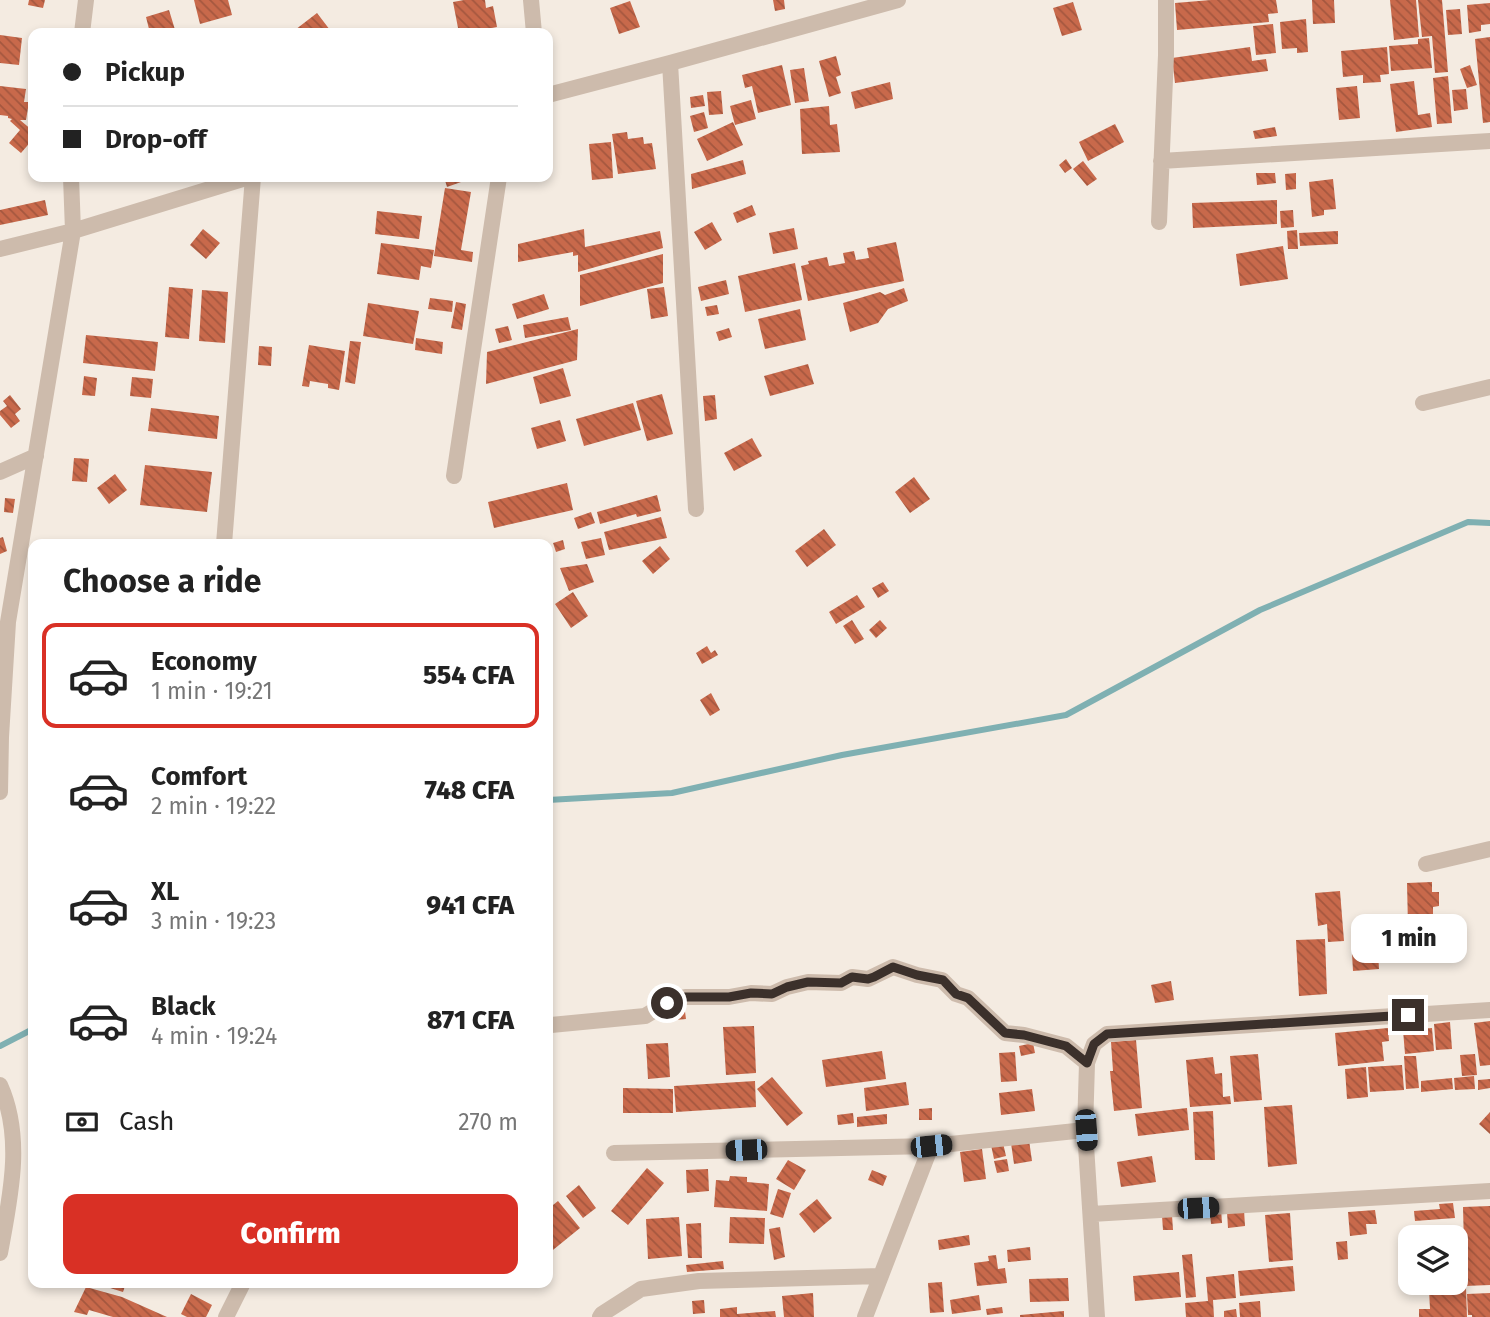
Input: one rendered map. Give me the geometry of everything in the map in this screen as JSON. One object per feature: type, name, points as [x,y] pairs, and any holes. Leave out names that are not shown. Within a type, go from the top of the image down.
[{"type":"street","points":[[83,28],[86,0]]},
{"type":"street","points":[[531,0],[534,28]]},
{"type":"street","points":[[553,93],[898,0]]},
{"type":"street","points":[[1159,222],[1166,0]]},
{"type":"street","points":[[670,63],[696,509]]},
{"type":"street","points":[[1161,161],[1490,141]]},
{"type":"street","points":[[0,792],[4,624],[36,456],[73,231],[71,182]]},
{"type":"street","points":[[0,249],[73,231],[235,182]]},
{"type":"street","points":[[225,539],[251,182]]},
{"type":"street","points":[[454,477],[498,182]]},
{"type":"street","points":[[1423,403],[1490,387]]},
{"type":"street","points":[[0,472],[36,456]]},
{"type":"street","points":[[1426,864],[1490,849]]},
{"type":"street","points":[[553,1025],[645,1016],[667,1003],[685,997],[772,994],[808,982],[841,983],[852,977],[868,979],[893,967],[943,980],[956,994],[968,998],[1005,1033],[1066,1046],[1087,1063]]},
{"type":"street","points":[[1097,1317],[1086,1130],[1087,1063],[1094,1044],[1107,1034],[1490,1010]]},
{"type":"street","points":[[0,1085],[11,1126],[13,1179],[0,1253]]},
{"type":"street","points":[[614,1153],[931,1146],[1086,1130]]},
{"type":"street","points":[[865,1317],[931,1146]]},
{"type":"street","points":[[1091,1214],[1490,1191]]},
{"type":"street","points":[[600,1317],[641,1289],[699,1281],[881,1276]]},
{"type":"street","points":[[226,1317],[240,1288]]},
{"type":"building","points":[[29,0],[45,0],[43,8],[28,5]]},
{"type":"building","points":[[194,0],[228,0],[232,15],[200,24]]},
{"type":"building","points":[[485,0],[486,8],[493,6],[497,27],[458,28],[453,2]]},
{"type":"building","points":[[773,0],[784,0],[785,9],[775,11]]},
{"type":"building","points":[[1276,0],[1278,13],[1268,14],[1269,22],[1177,30],[1175,3]]},
{"type":"building","points":[[1312,0],[1334,0],[1335,23],[1313,24]]},
{"type":"building","points":[[1390,0],[1416,0],[1419,37],[1394,40]]},
{"type":"building","points":[[1418,0],[1442,0],[1448,72],[1435,73],[1432,36],[1422,37]]},
{"type":"building","points":[[630,1],[640,27],[619,34],[610,8]]},
{"type":"building","points":[[1073,2],[1082,30],[1062,36],[1053,8]]},
{"type":"building","points":[[1490,3],[1490,24],[1481,25],[1481,31],[1469,33],[1467,5]]},
{"type":"building","points":[[1460,9],[1462,34],[1448,35],[1446,10]]},
{"type":"building","points":[[169,10],[174,28],[149,28],[146,17]]},
{"type":"building","points":[[317,13],[328,28],[298,28]]},
{"type":"building","points":[[1306,19],[1308,52],[1297,53],[1297,48],[1282,49],[1280,22]]},
{"type":"building","points":[[1273,24],[1276,53],[1256,55],[1253,26]]},
{"type":"building","points":[[0,35],[22,38],[19,65],[0,63]]},
{"type":"building","points":[[1490,37],[1490,122],[1483,123],[1475,39]]},
{"type":"building","points":[[1429,38],[1432,68],[1391,71],[1389,46],[1418,44],[1418,39]]},
{"type":"building","points":[[1250,47],[1252,61],[1266,59],[1268,71],[1175,83],[1172,58]]},
{"type":"building","points":[[1387,47],[1389,74],[1380,75],[1381,82],[1363,83],[1363,75],[1343,77],[1341,51]]},
{"type":"building","points":[[836,56],[841,75],[836,77],[841,93],[829,97],[819,61]]},
{"type":"building","points":[[782,65],[791,105],[758,113],[752,86],[745,88],[742,75]]},
{"type":"building","points":[[1470,65],[1477,85],[1467,88],[1460,69]]},
{"type":"building","points":[[804,68],[809,101],[795,103],[790,70]]},
{"type":"building","points":[[1448,76],[1452,123],[1437,124],[1433,78]]},
{"type":"building","points":[[1414,81],[1418,115],[1430,113],[1432,127],[1396,132],[1390,84]]},
{"type":"building","points":[[890,82],[893,99],[855,109],[851,92]]},
{"type":"building","points":[[0,86],[26,89],[26,120],[20,120],[28,127],[28,145],[21,153],[9,143],[20,130],[8,116],[0,115]]},
{"type":"building","points":[[1357,86],[1360,118],[1339,120],[1336,88]]},
{"type":"building","points":[[1466,89],[1468,109],[1454,111],[1452,90]]},
{"type":"building","points":[[721,91],[723,114],[709,115],[707,92]]},
{"type":"building","points":[[703,95],[705,106],[691,108],[690,97]]},
{"type":"building","points":[[751,100],[756,119],[735,125],[730,106]]},
{"type":"building","points":[[829,106],[830,125],[837,124],[840,152],[802,154],[800,109]]},
{"type":"building","points":[[704,112],[708,128],[694,132],[690,116]]},
{"type":"building","points":[[733,122],[743,145],[707,161],[697,139]]},
{"type":"building","points":[[1115,124],[1124,142],[1088,161],[1079,142]]},
{"type":"building","points":[[1275,127],[1277,136],[1255,139],[1253,131]]},
{"type":"building","points":[[627,132],[628,139],[643,137],[644,144],[652,143],[656,169],[618,174],[612,134]]},
{"type":"building","points":[[611,142],[613,178],[592,180],[589,144]]},
{"type":"building","points":[[1066,159],[1072,168],[1065,173],[1059,165]]},
{"type":"building","points":[[743,160],[746,174],[692,189],[691,174]]},
{"type":"building","points":[[1083,161],[1097,179],[1087,186],[1073,169]]},
{"type":"building","points":[[1256,173],[1275,173],[1276,183],[1257,185]]},
{"type":"building","points":[[1296,173],[1296,189],[1286,190],[1285,174]]},
{"type":"building","points":[[1333,179],[1336,209],[1324,210],[1324,215],[1312,217],[1309,182]]},
{"type":"building","points":[[446,182],[461,182],[447,187]]},
{"type":"building","points":[[445,188],[471,192],[461,250],[473,252],[472,262],[434,256]]},
{"type":"building","points":[[45,200],[48,215],[0,225],[0,210]]},
{"type":"building","points":[[1277,200],[1277,224],[1193,228],[1192,203]]},
{"type":"building","points":[[752,205],[756,215],[737,223],[733,213]]},
{"type":"building","points":[[1293,210],[1294,227],[1281,228],[1280,211]]},
{"type":"building","points":[[377,211],[422,216],[419,239],[375,234]]},
{"type":"building","points":[[712,222],[722,240],[705,250],[694,232]]},
{"type":"building","points":[[794,228],[798,249],[773,254],[769,233]]},
{"type":"building","points":[[203,229],[220,243],[206,259],[190,245]]},
{"type":"building","points":[[584,229],[585,247],[660,231],[663,248],[578,272],[578,255],[573,256],[573,252],[518,262],[518,244]]},
{"type":"building","points":[[1297,230],[1298,249],[1288,249],[1287,231]]},
{"type":"building","points":[[1338,231],[1338,244],[1300,246],[1299,233]]},
{"type":"building","points":[[896,242],[904,281],[808,301],[801,266],[809,264],[808,261],[827,257],[829,266],[845,263],[843,253],[854,251],[856,260],[869,258],[867,248]]},
{"type":"building","points":[[381,243],[434,250],[431,268],[421,266],[419,280],[377,274]]},
{"type":"building","points":[[1283,246],[1288,279],[1240,286],[1236,254]]},
{"type":"building","points":[[663,254],[663,283],[580,306],[580,275]]},
{"type":"building","points":[[795,263],[802,300],[745,312],[738,276]]},
{"type":"building","points":[[726,280],[729,294],[701,301],[698,287]]},
{"type":"building","points":[[169,287],[193,289],[189,339],[165,337]]},
{"type":"building","points":[[664,287],[668,316],[651,319],[647,289]]},
{"type":"building","points":[[904,288],[908,301],[888,309],[878,323],[850,332],[843,303],[880,292],[885,295]]},
{"type":"building","points":[[202,290],[228,292],[225,343],[199,341]]},
{"type":"building","points":[[544,294],[549,309],[517,319],[512,304]]},
{"type":"building","points":[[430,298],[453,301],[452,312],[428,309]]},
{"type":"building","points":[[456,302],[466,304],[462,330],[451,328]]},
{"type":"building","points":[[368,303],[419,311],[413,344],[363,336]]},
{"type":"building","points":[[717,305],[719,314],[707,316],[705,307]]},
{"type":"building","points":[[800,309],[806,340],[765,349],[758,319]]},
{"type":"building","points":[[568,317],[571,330],[525,338],[523,325]]},
{"type":"building","points":[[508,326],[512,340],[499,343],[495,329]]},
{"type":"building","points":[[729,328],[732,337],[719,341],[716,332]]},
{"type":"building","points":[[578,329],[577,360],[486,384],[487,352]]},
{"type":"building","points":[[86,335],[158,342],[155,371],[83,363]]},
{"type":"building","points":[[416,338],[443,342],[442,354],[415,350]]},
{"type":"building","points":[[350,341],[361,342],[355,384],[345,382]]},
{"type":"building","points":[[309,345],[345,351],[339,390],[328,388],[328,384],[310,381],[309,387],[302,386]]},
{"type":"building","points":[[259,346],[272,347],[271,366],[258,365]]},
{"type":"building","points":[[808,364],[814,384],[770,396],[764,376]]},
{"type":"building","points":[[563,368],[571,396],[540,404],[533,377]]},
{"type":"building","points":[[84,376],[97,378],[95,396],[82,395]]},
{"type":"building","points":[[132,377],[153,379],[151,398],[130,396]]},
{"type":"building","points":[[662,394],[673,434],[647,441],[636,401]]},
{"type":"building","points":[[10,395],[21,409],[15,414],[20,421],[11,428],[0,415],[0,411],[7,406],[3,401]]},
{"type":"building","points":[[715,395],[717,419],[705,421],[703,396]]},
{"type":"building","points":[[633,403],[641,430],[584,446],[576,419]]},
{"type":"building","points":[[151,408],[219,416],[217,439],[148,431]]},
{"type":"building","points":[[560,420],[566,441],[537,449],[531,428]]},
{"type":"building","points":[[752,438],[762,456],[734,471],[724,453]]},
{"type":"building","points":[[74,458],[89,459],[87,482],[72,481]]},
{"type":"building","points":[[145,465],[212,472],[207,512],[140,505]]},
{"type":"building","points":[[115,474],[127,490],[109,504],[97,488]]},
{"type":"building","points":[[914,477],[930,499],[910,513],[895,492]]},
{"type":"building","points":[[567,483],[573,510],[494,528],[488,502]]},
{"type":"building","points":[[657,495],[661,511],[637,517],[636,514],[600,524],[597,512]]},
{"type":"building","points":[[5,498],[15,499],[13,513],[4,512]]},
{"type":"building","points":[[591,512],[595,523],[578,529],[574,518]]},
{"type":"building","points":[[661,517],[667,538],[609,550],[604,532]]},
{"type":"building","points":[[824,529],[836,545],[807,567],[795,551]]},
{"type":"building","points":[[3,537],[7,551],[0,554],[0,538]]},
{"type":"building","points":[[601,538],[605,555],[586,559],[581,542]]},
{"type":"building","points":[[563,540],[565,549],[556,552],[553,543]]},
{"type":"building","points":[[660,546],[670,559],[653,574],[642,561]]},
{"type":"building","points":[[587,564],[594,582],[569,591],[560,568]]},
{"type":"building","points":[[883,582],[889,591],[878,598],[872,588]]},
{"type":"building","points":[[573,592],[588,616],[571,628],[555,604]]},
{"type":"building","points":[[857,595],[865,607],[836,624],[829,612]]},
{"type":"building","points":[[852,620],[864,639],[855,644],[843,626]]},
{"type":"building","points":[[880,620],[887,628],[876,638],[869,630]]},
{"type":"building","points":[[707,646],[711,653],[715,650],[718,655],[702,664],[696,653]]},
{"type":"building","points":[[711,693],[720,710],[710,716],[700,700]]},
{"type":"building","points":[[1432,882],[1432,892],[1439,892],[1439,906],[1433,907],[1433,914],[1440,914],[1440,925],[1408,926],[1407,883]]},
{"type":"building","points":[[1340,891],[1344,941],[1328,942],[1327,924],[1318,926],[1315,893]]},
{"type":"building","points":[[1377,934],[1379,969],[1353,971],[1351,936]]},
{"type":"building","points":[[1325,939],[1327,994],[1299,996],[1296,940]]},
{"type":"building","points":[[1171,981],[1174,1000],[1155,1003],[1151,985]]},
{"type":"building","points":[[684,1004],[686,1019],[676,1020],[674,1005]]},
{"type":"building","points":[[1490,1021],[1490,1065],[1480,1066],[1474,1023]]},
{"type":"building","points":[[1450,1022],[1452,1049],[1436,1050],[1434,1024]]},
{"type":"building","points":[[754,1026],[756,1073],[726,1075],[723,1027]]},
{"type":"building","points":[[1388,1028],[1389,1041],[1382,1042],[1384,1061],[1338,1066],[1335,1033]]},
{"type":"building","points":[[1432,1028],[1434,1051],[1405,1054],[1403,1030]]},
{"type":"building","points":[[1136,1040],[1142,1108],[1114,1111],[1110,1071],[1113,1071],[1111,1042]]},
{"type":"building","points":[[668,1043],[670,1077],[648,1079],[646,1044]]},
{"type":"building","points":[[1033,1043],[1035,1053],[1021,1056],[1019,1046]]},
{"type":"building","points":[[882,1051],[886,1079],[826,1087],[822,1060]]},
{"type":"building","points":[[1015,1052],[1017,1081],[1001,1082],[999,1053]]},
{"type":"building","points":[[1258,1054],[1262,1100],[1234,1102],[1230,1056]]},
{"type":"building","points":[[1475,1054],[1477,1075],[1462,1076],[1460,1055]]},
{"type":"building","points":[[1404,1056],[1416,1056],[1419,1088],[1406,1089]]},
{"type":"building","points":[[1213,1057],[1215,1074],[1222,1073],[1223,1097],[1230,1096],[1231,1104],[1190,1107],[1186,1060]]},
{"type":"building","points":[[1402,1065],[1404,1090],[1370,1092],[1368,1067]]},
{"type":"building","points":[[1366,1067],[1368,1097],[1347,1099],[1345,1069]]},
{"type":"building","points":[[1474,1076],[1475,1089],[1455,1090],[1454,1078]]},
{"type":"building","points":[[772,1077],[803,1113],[787,1126],[757,1089]]},
{"type":"building","points":[[1452,1078],[1453,1089],[1421,1092],[1421,1081]]},
{"type":"building","points":[[1490,1079],[1490,1088],[1478,1090],[1478,1080]]},
{"type":"building","points":[[755,1081],[756,1107],[676,1112],[674,1086]]},
{"type":"building","points":[[906,1082],[909,1105],[866,1111],[864,1088]]},
{"type":"building","points":[[623,1088],[673,1089],[673,1113],[623,1113]]},
{"type":"building","points":[[1032,1089],[1035,1111],[1001,1115],[999,1093]]},
{"type":"building","points":[[1292,1105],[1297,1164],[1268,1167],[1264,1107]]},
{"type":"building","points":[[932,1108],[932,1120],[919,1120],[919,1109]]},
{"type":"building","points":[[1187,1108],[1189,1130],[1138,1136],[1135,1114]]},
{"type":"building","points":[[1213,1111],[1215,1160],[1195,1160],[1193,1112]]},
{"type":"building","points":[[1490,1112],[1490,1134],[1479,1124]]},
{"type":"building","points":[[853,1113],[854,1123],[838,1125],[837,1115]]},
{"type":"building","points":[[887,1114],[887,1124],[857,1127],[857,1117]]},
{"type":"building","points":[[1029,1140],[1032,1161],[1014,1164],[1011,1143]]},
{"type":"building","points":[[1003,1143],[1006,1156],[994,1159],[991,1145]]},
{"type":"building","points":[[982,1149],[986,1179],[964,1182],[960,1152]]},
{"type":"building","points":[[1152,1156],[1156,1182],[1121,1187],[1117,1162]]},
{"type":"building","points":[[1007,1159],[1009,1171],[997,1173],[994,1161]]},
{"type":"building","points":[[788,1160],[806,1170],[794,1190],[776,1179]]},
{"type":"building","points":[[647,1168],[664,1183],[628,1225],[611,1211]]},
{"type":"building","points":[[708,1169],[709,1191],[687,1193],[686,1170]]},
{"type":"building","points":[[872,1170],[887,1176],[883,1186],[868,1180]]},
{"type":"building","points":[[730,1176],[747,1177],[747,1182],[769,1184],[767,1211],[714,1207],[716,1180],[729,1181]]},
{"type":"building","points":[[579,1185],[596,1208],[583,1218],[566,1196]]},
{"type":"building","points":[[778,1189],[791,1193],[783,1218],[770,1214]]},
{"type":"building","points":[[817,1199],[832,1218],[814,1233],[799,1214]]},
{"type":"building","points":[[558,1201],[580,1228],[553,1250],[553,1205]]},
{"type":"building","points":[[1453,1203],[1455,1218],[1415,1221],[1414,1211],[1440,1209],[1439,1204]]},
{"type":"building","points":[[1490,1206],[1490,1285],[1468,1286],[1468,1225],[1463,1225],[1463,1207]]},
{"type":"building","points":[[1221,1209],[1222,1223],[1211,1224],[1210,1211]]},
{"type":"building","points":[[1244,1210],[1245,1226],[1228,1228],[1227,1212]]},
{"type":"building","points":[[1375,1210],[1377,1224],[1366,1224],[1367,1234],[1350,1236],[1348,1212]]},
{"type":"building","points":[[1290,1213],[1293,1260],[1269,1262],[1265,1215]]},
{"type":"building","points":[[1172,1215],[1173,1230],[1163,1230],[1162,1216]]},
{"type":"building","points":[[679,1217],[682,1256],[648,1259],[646,1219]]},
{"type":"building","points":[[730,1217],[765,1218],[764,1244],[729,1243]]},
{"type":"building","points":[[701,1223],[702,1258],[688,1258],[686,1224]]},
{"type":"building","points":[[780,1227],[785,1257],[774,1260],[769,1229]]},
{"type":"building","points":[[969,1235],[970,1245],[939,1250],[938,1240]]},
{"type":"building","points":[[1347,1241],[1348,1259],[1338,1260],[1336,1242]]},
{"type":"building","points":[[1030,1247],[1031,1260],[1008,1262],[1007,1250]]},
{"type":"building","points":[[1192,1254],[1196,1297],[1186,1298],[1182,1255]]},
{"type":"building","points":[[996,1255],[998,1269],[1005,1268],[1007,1283],[977,1286],[974,1263],[989,1261],[988,1256]]},
{"type":"building","points":[[723,1261],[724,1269],[687,1272],[686,1265]]},
{"type":"building","points":[[1293,1266],[1295,1291],[1240,1296],[1238,1271]]},
{"type":"building","points":[[1179,1272],[1181,1297],[1135,1301],[1133,1276]]},
{"type":"building","points":[[1234,1274],[1236,1298],[1213,1300],[1214,1317],[1186,1317],[1185,1303],[1208,1301],[1206,1277]]},
{"type":"building","points":[[1068,1278],[1069,1301],[1030,1302],[1029,1279]]},
{"type":"building","points":[[942,1282],[944,1312],[930,1313],[928,1283]]},
{"type":"building","points":[[86,1288],[90,1288],[122,1297],[167,1317],[113,1317],[89,1310],[87,1315],[74,1312]]},
{"type":"building","points":[[813,1293],[814,1317],[784,1317],[782,1296]]},
{"type":"building","points":[[1490,1293],[1490,1317],[1468,1315],[1468,1294]]},
{"type":"building","points":[[191,1294],[212,1305],[206,1317],[187,1317],[181,1314]]},
{"type":"building","points":[[979,1295],[981,1310],[952,1314],[950,1300]]},
{"type":"building","points":[[1429,1295],[1466,1295],[1467,1317],[1419,1317],[1419,1309],[1430,1309]]},
{"type":"building","points":[[704,1300],[705,1313],[693,1314],[692,1301]]},
{"type":"building","points":[[1260,1301],[1261,1317],[1240,1317],[1239,1303]]},
{"type":"building","points":[[737,1307],[737,1314],[775,1311],[776,1317],[720,1317],[720,1309]]},
{"type":"building","points":[[1002,1307],[1003,1313],[987,1315],[986,1309]]},
{"type":"building","points":[[1236,1309],[1237,1317],[1224,1317],[1224,1311]]},
{"type":"building","points":[[1064,1311],[1064,1317],[1020,1317],[1020,1315]]},
{"type":"waterway","points":[[553,800],[672,793],[842,755],[1066,715],[1260,610],[1468,522],[1490,523]]},
{"type":"waterway","points":[[0,1046],[28,1032]]},
{"type":"route","points":[[667,1003],[685,997],[772,994],[808,982],[832,984],[852,977],[868,979],[893,967],[943,980],[956,994],[968,998],[1005,1033],[1066,1046],[1087,1063],[1094,1044],[1107,1034],[1408,1015]]}]
